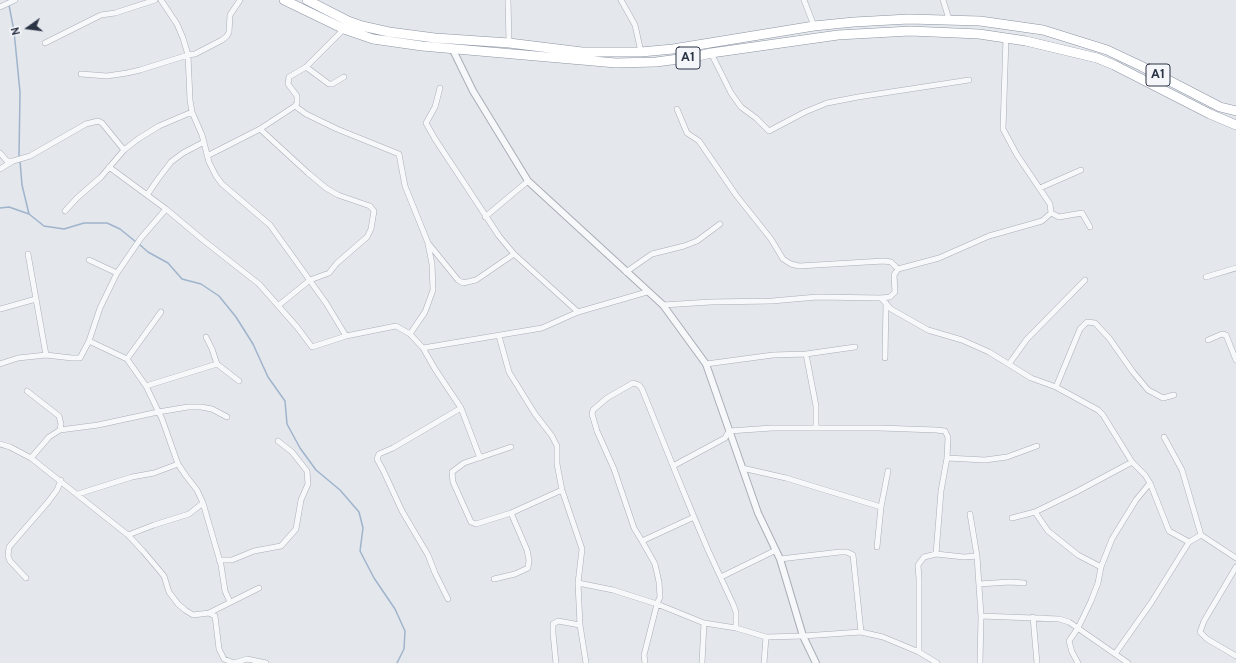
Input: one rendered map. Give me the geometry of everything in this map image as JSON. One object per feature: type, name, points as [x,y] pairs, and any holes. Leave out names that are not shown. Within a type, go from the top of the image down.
[{"type":"highway","name":"A1","points":[[284,0],[344,29],[373,39],[616,63],[656,62],[838,35],[910,31],[980,34],[1063,49],[1103,60],[1210,114],[1236,125]]},
{"type":"highway","name":"A1","points":[[307,0],[348,21],[362,26],[390,32],[434,38],[582,52],[641,52],[685,47],[814,26],[854,22],[909,19],[980,21],[1043,30],[1107,50],[1220,107],[1236,111]]},
{"type":"highway","points":[[1220,107],[1236,103]]},
{"type":"street","points":[[0,7],[15,0]]},
{"type":"street","points":[[46,43],[101,15],[115,13],[155,0]]},
{"type":"street","points":[[161,0],[177,24],[188,55],[192,112],[204,142],[207,156],[212,168],[219,180],[270,225],[326,303],[346,336]]},
{"type":"street","points":[[81,74],[107,76],[127,73],[195,54],[225,38],[229,32],[230,15],[240,0]]},
{"type":"street","points":[[508,0],[509,44]]},
{"type":"street","points":[[621,0],[635,25],[641,52]]},
{"type":"street","points":[[804,0],[814,26]]},
{"type":"street","points":[[943,0],[949,19]]},
{"type":"street","points":[[207,156],[260,129],[295,106],[297,103],[296,96],[287,81],[289,77],[306,66],[344,29]]},
{"type":"street","points":[[1006,38],[1003,130],[1017,155],[1050,204],[1051,213]]},
{"type":"street","points":[[452,48],[473,91],[528,182],[663,305],[706,364],[758,513],[780,559],[803,636],[816,663]]},
{"type":"street","points":[[711,53],[731,93],[742,107],[769,131],[805,112],[827,104],[858,97],[969,80]]},
{"type":"street","points":[[306,66],[329,84],[332,84],[344,77]]},
{"type":"street","points":[[440,88],[435,107],[432,114],[427,119],[427,126],[485,217],[499,236],[514,254],[578,312]]},
{"type":"street","points":[[295,106],[306,114],[337,129],[399,154],[405,186],[428,243],[432,264],[433,290],[425,312],[410,334]]},
{"type":"street","points":[[676,109],[687,133],[699,141],[736,195],[771,239],[783,259],[791,264],[799,266],[884,261],[891,262],[898,269]]},
{"type":"street","points":[[65,211],[100,177],[124,150],[148,132],[192,112]]},
{"type":"street","points":[[0,169],[15,161],[26,158],[86,124],[98,121],[102,123],[124,150]]},
{"type":"street","points":[[260,129],[326,188],[338,195],[370,206],[374,209],[371,229],[367,237],[337,263],[329,273],[317,279],[310,280],[279,305]]},
{"type":"street","points":[[147,195],[171,162],[204,142]]},
{"type":"street","points":[[0,153],[7,161],[15,161]]},
{"type":"street","points":[[109,167],[166,209],[259,284],[279,305],[312,347],[346,336],[396,326],[410,334],[423,348],[461,408],[480,458]]},
{"type":"street","points":[[1040,188],[1081,170]]},
{"type":"street","points":[[485,217],[528,182]]},
{"type":"street","points":[[0,364],[18,358],[46,355],[80,358],[89,341],[100,308],[117,273],[141,238],[166,209]]},
{"type":"street","points":[[663,305],[711,302],[772,301],[817,297],[890,297],[895,292],[894,275],[898,269],[939,258],[988,236],[1019,226],[1032,224],[1042,220],[1051,213]]},
{"type":"street","points":[[1051,213],[1059,217],[1082,213],[1090,227]]},
{"type":"street","points":[[626,272],[652,254],[697,241],[720,224]]},
{"type":"street","points":[[428,243],[458,280],[463,283],[476,280],[514,254]]},
{"type":"street","points":[[28,254],[46,355]]},
{"type":"street","points":[[89,260],[117,273]]},
{"type":"street","points":[[1206,277],[1236,268]]},
{"type":"street","points":[[1009,364],[1027,339],[1085,280]]},
{"type":"street","points":[[423,348],[542,328],[578,312],[647,292]]},
{"type":"street","points":[[880,298],[892,309],[928,330],[962,340],[989,352],[1031,378],[1056,387],[1098,410],[1103,415],[1132,462],[1145,475],[1150,483],[1169,531],[1189,542]]},
{"type":"street","points":[[0,310],[36,299]]},
{"type":"street","points":[[885,358],[886,304]]},
{"type":"street","points":[[128,359],[161,312]]},
{"type":"street","points":[[1056,387],[1080,329],[1087,322],[1095,323],[1109,338],[1132,372],[1148,390],[1163,398],[1174,396]]},
{"type":"street","points":[[1208,340],[1222,334],[1226,335],[1236,360]]},
{"type":"street","points":[[206,336],[217,364],[239,381]]},
{"type":"street","points":[[499,336],[509,372],[535,414],[556,441],[557,464],[562,490],[582,548],[578,583],[580,624],[586,663]]},
{"type":"street","points":[[89,341],[128,359],[146,386],[158,412],[178,464],[197,490],[203,504],[230,602]]},
{"type":"street","points":[[706,364],[759,357],[806,354],[855,347]]},
{"type":"street","points":[[806,354],[816,406],[816,428]]},
{"type":"street","points":[[146,386],[217,364]]},
{"type":"street","points":[[645,663],[644,655],[660,597],[659,582],[654,564],[634,528],[614,469],[596,431],[592,414],[593,410],[600,403],[633,383],[642,389],[694,517],[736,612],[736,628]]},
{"type":"street","points":[[27,391],[59,416],[61,424],[60,430]]},
{"type":"street","points":[[31,458],[49,437],[60,430],[98,425],[158,412],[201,406],[219,411],[227,417]]},
{"type":"street","points":[[448,599],[428,556],[402,511],[377,459],[379,454],[393,448],[461,408]]},
{"type":"street","points":[[729,431],[772,428],[944,431],[948,437],[947,458],[941,491],[936,554]]},
{"type":"street","points":[[673,466],[725,438],[729,431]]},
{"type":"street","points":[[1164,437],[1182,470],[1201,535],[1236,558]]},
{"type":"street","points":[[219,560],[232,560],[254,551],[281,546],[296,529],[301,500],[308,484],[307,471],[292,452],[278,441]]},
{"type":"street","points":[[0,444],[10,447],[31,458],[61,480],[128,535],[164,576],[169,592],[178,604],[193,615],[209,613],[259,588]]},
{"type":"street","points":[[947,458],[985,460],[1007,457],[1037,446]]},
{"type":"street","points":[[511,447],[464,464],[452,472],[453,482],[471,522],[476,524],[511,513],[562,490]]},
{"type":"street","points":[[1012,518],[1035,512],[1132,462]]},
{"type":"street","points":[[78,494],[178,464]]},
{"type":"street","points":[[742,468],[786,478],[882,507]]},
{"type":"street","points":[[877,547],[888,470]]},
{"type":"street","points":[[26,578],[10,561],[8,556],[9,547],[48,502],[57,490],[61,480]]},
{"type":"street","points":[[1078,663],[1072,652],[1069,641],[1078,628],[1098,584],[1101,567],[1112,539],[1136,500],[1150,483]]},
{"type":"street","points":[[128,535],[189,514],[203,504]]},
{"type":"street","points":[[1035,512],[1048,530],[1078,555],[1101,567]]},
{"type":"street","points":[[494,580],[515,574],[528,568],[529,560],[527,550],[511,513]]},
{"type":"street","points":[[970,514],[978,556],[981,616],[980,663]]},
{"type":"street","points":[[642,541],[694,517]]},
{"type":"street","points":[[1115,654],[1151,603],[1189,542],[1201,535]]},
{"type":"street","points":[[721,577],[776,550]]},
{"type":"street","points":[[780,559],[840,552],[853,554],[862,632]]},
{"type":"street","points":[[919,652],[918,565],[924,557],[936,554],[964,557],[978,556]]},
{"type":"street","points":[[1236,567],[1204,621],[1200,632],[1207,639],[1236,656]]},
{"type":"street","points":[[979,584],[1010,582],[1024,583]]},
{"type":"street","points":[[578,583],[613,590],[657,604],[704,623],[736,628],[766,637],[862,632],[883,637],[919,652],[937,663]]},
{"type":"street","points":[[209,613],[214,616],[219,649],[224,659],[234,663],[247,659],[266,663]]},
{"type":"street","points":[[981,616],[1059,619],[1069,622],[1128,663]]},
{"type":"street","points":[[1033,618],[1037,663]]},
{"type":"street","points":[[556,663],[553,624],[558,620],[580,624]]},
{"type":"street","points":[[702,663],[704,623]]},
{"type":"street","points":[[764,663],[766,637]]},
{"type":"waterway","points":[[8,0],[14,31],[20,92],[19,157]]},
{"type":"waterway","points":[[20,161],[22,185],[29,214]]},
{"type":"waterway","points":[[0,208],[9,207],[29,214],[44,226],[64,229],[84,223],[107,223],[120,229],[136,242]]},
{"type":"waterway","points":[[139,244],[148,252],[168,263],[182,279],[201,284],[219,296],[236,317],[253,344],[268,377],[285,401],[287,424],[300,448],[316,470],[340,490],[359,512],[363,528],[360,551],[374,578],[395,609],[405,631],[404,649],[397,663]]}]
